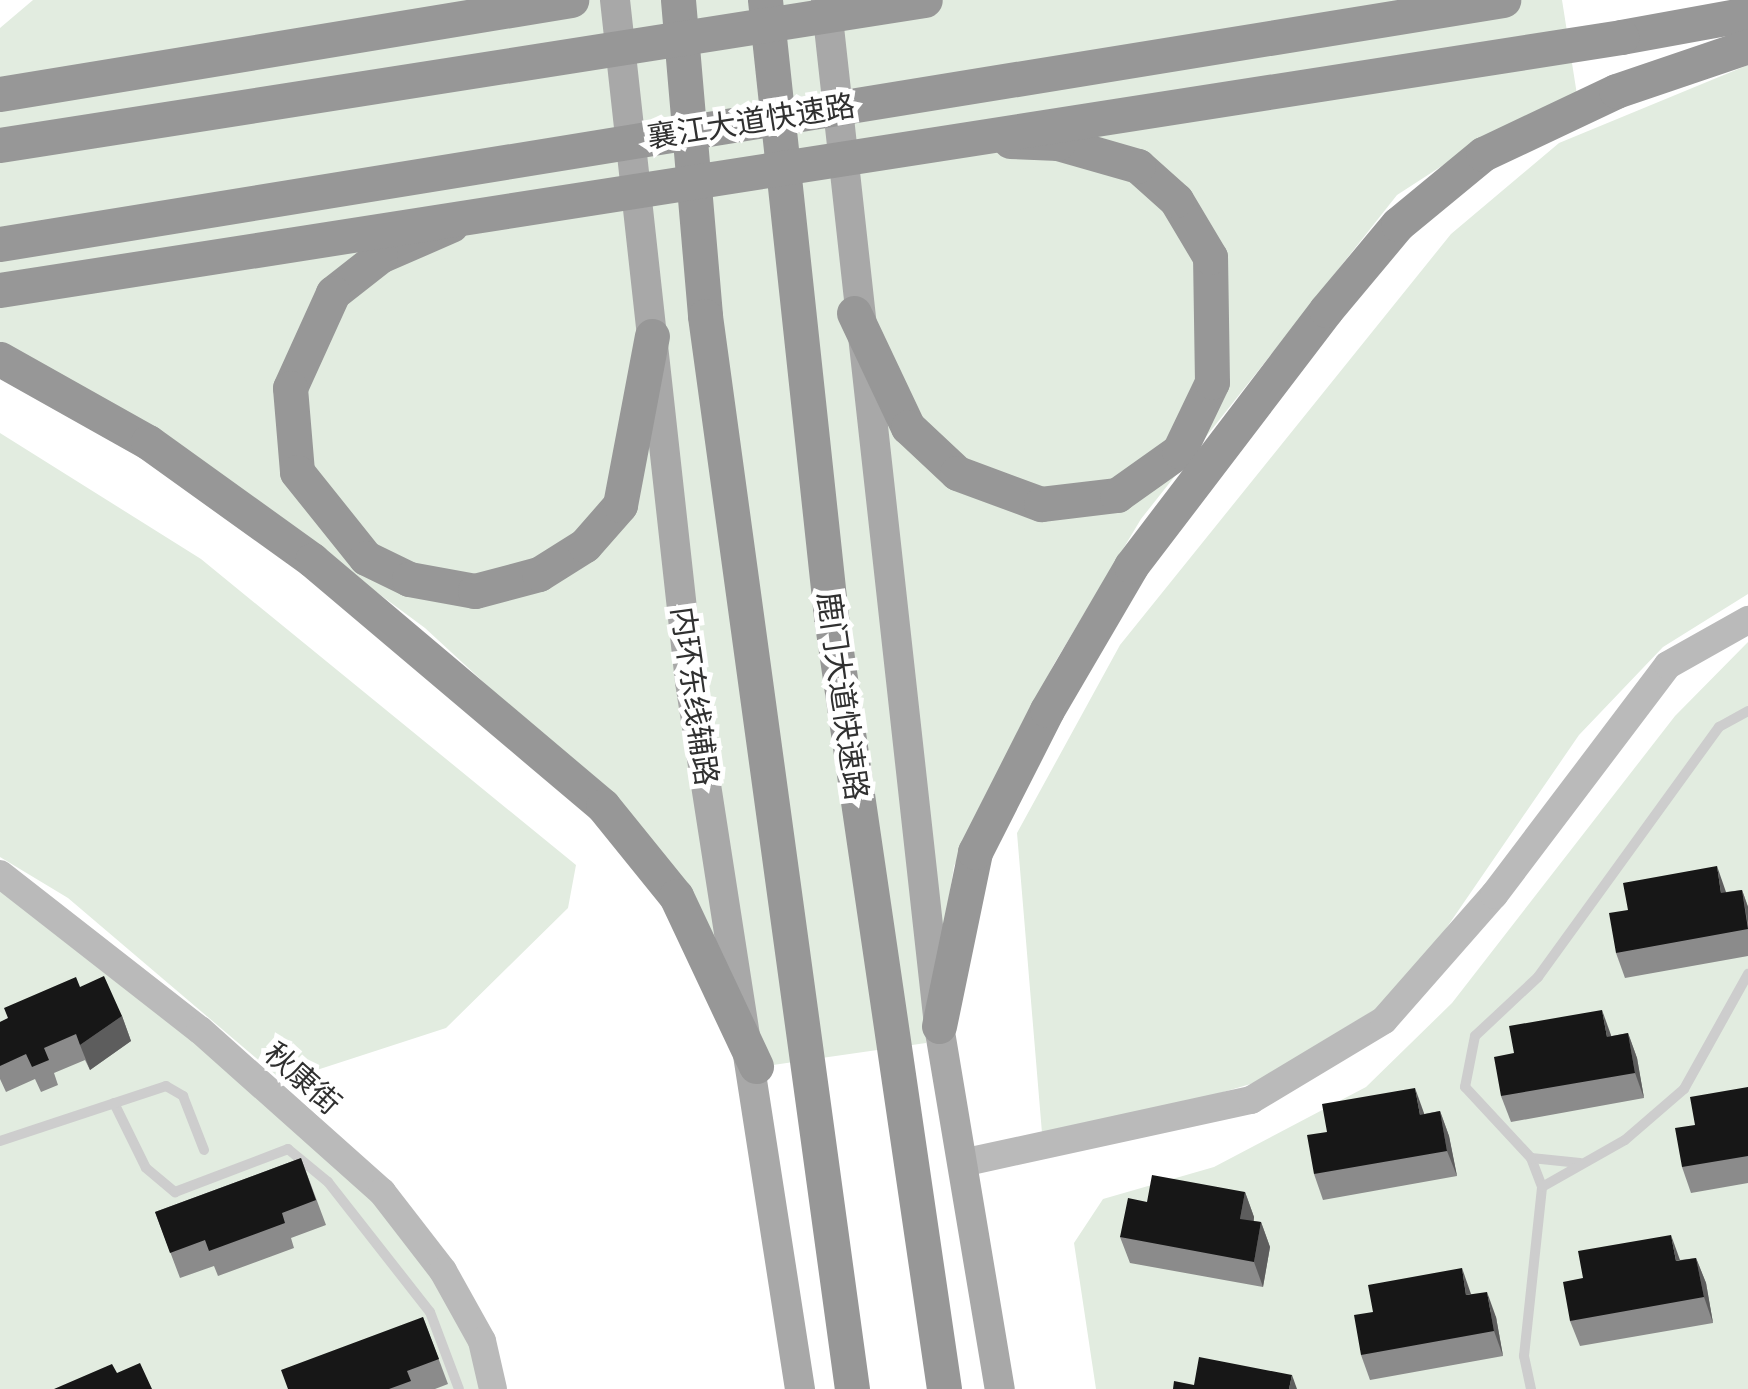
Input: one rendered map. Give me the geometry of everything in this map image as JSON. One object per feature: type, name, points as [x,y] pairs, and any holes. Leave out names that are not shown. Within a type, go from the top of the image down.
[{"type":"highway","points":[[417,0],[487,13]]},
{"type":"highway","points":[[0,94],[571,0]]},
{"type":"highway","points":[[678,0],[704,316],[852,1389]]},
{"type":"highway","name":"鹿门大道快速路","points":[[765,0],[831,617],[944,1389]]},
{"type":"highway","points":[[0,145],[925,0]]},
{"type":"highway","name":"襄江大道快速路","points":[[0,244],[1503,0]]},
{"type":"highway","points":[[0,290],[1748,14]]},
{"type":"highway","points":[[939,1026],[975,852],[1048,710],[1131,566],[1326,310],[1398,224],[1483,154],[1616,91],[1748,46]]},
{"type":"highway","points":[[854,314],[908,427],[957,473],[1041,504],[1117,495],[1178,451],[1212,382],[1217,292],[1210,257],[1176,200],[1138,166],[1058,143],[944,139]]},
{"type":"highway","points":[[470,217],[380,256],[333,293],[290,388],[297,472],[330,523],[366,558],[409,578],[475,592],[539,574],[584,546],[620,506],[652,336]]},
{"type":"highway","points":[[0,359],[148,442],[312,560],[603,806],[676,896],[756,1066]]},
{"type":"main road","name":"内环东线辅路","points":[[616,0],[690,682],[756,1066],[800,1389]]},
{"type":"main road","points":[[826,0],[854,314],[939,1026],[1000,1389]]},
{"type":"street","points":[[962,1163],[1252,1100],[1384,1020],[1494,895],[1668,666],[1748,620]]},
{"type":"street","name":"秋康街","points":[[0,874],[200,1030],[382,1192],[443,1270],[482,1341],[493,1389]]},
{"type":"lane","points":[[1530,1389],[1524,1356],[1542,1187],[1530,1158],[1465,1088],[1475,1036],[1538,978],[1719,727],[1748,711]]},
{"type":"lane","points":[[1542,1187],[1626,1140],[1684,1089],[1748,974]]},
{"type":"lane","points":[[0,1141],[166,1086],[184,1096],[204,1150]]},
{"type":"lane","points":[[114,1103],[146,1168],[175,1192],[288,1149],[430,1312],[459,1389]]},
{"type":"lane","points":[[1530,1158],[1580,1163]]},
{"type":"shaded area","points":[[33,0],[1562,0],[1578,101],[1485,138],[1397,195],[1141,519],[1054,664],[954,866],[926,1043],[766,1066],[632,819],[425,628],[244,494],[0,347],[0,28]]},
{"type":"shaded area","points":[[1748,65],[1748,594],[1663,647],[1579,735],[1434,946],[1376,1009],[1254,1083],[1043,1145],[1017,833],[1120,645],[1451,234],[1559,143]]},
{"type":"shaded area","points":[[0,433],[201,559],[576,865],[568,908],[446,1028],[283,1081],[68,898],[0,857]]},
{"type":"shaded area","points":[[1748,642],[1748,1389],[1096,1389],[1074,1243],[1103,1199],[1214,1167],[1366,1087],[1452,1003],[1675,716]]},
{"type":"shaded area","points":[[0,874],[200,1030],[443,1271],[493,1389],[0,1389]]},
{"type":"building","points":[[1717,866],[1721,893],[1742,890],[1748,929],[1616,953],[1609,913],[1628,910],[1623,883]]},
{"type":"building","points":[[104,976],[122,1016],[80,1045],[76,1034],[44,1048],[49,1060],[32,1067],[26,1054],[0,1066],[0,1022],[8,1018],[4,1008],[76,977],[80,987]]},
{"type":"building","points":[[1602,1010],[1607,1037],[1628,1033],[1635,1073],[1501,1096],[1494,1057],[1514,1053],[1509,1026]]},
{"type":"building","points":[[1748,1087],[1748,1156],[1682,1167],[1675,1128],[1695,1125],[1690,1097]]},
{"type":"building","points":[[1415,1088],[1420,1115],[1440,1111],[1447,1151],[1314,1174],[1307,1135],[1327,1132],[1322,1104]]},
{"type":"building","points":[[301,1158],[316,1200],[282,1213],[285,1223],[209,1251],[205,1240],[170,1253],[155,1212]]},
{"type":"building","points":[[1152,1175],[1245,1192],[1240,1219],[1261,1222],[1254,1262],[1120,1237],[1128,1198],[1147,1202]]},
{"type":"building","points":[[1671,1235],[1676,1261],[1696,1258],[1704,1297],[1570,1321],[1563,1282],[1583,1278],[1578,1251]]},
{"type":"building","points":[[1462,1268],[1466,1295],[1487,1292],[1494,1331],[1361,1355],[1354,1315],[1373,1312],[1368,1285]]},
{"type":"building","points":[[423,1317],[439,1359],[407,1371],[411,1381],[389,1389],[288,1389],[281,1370]]},
{"type":"building","points":[[1199,1357],[1292,1375],[1289,1389],[1173,1389],[1174,1381],[1194,1385]]},
{"type":"building","points":[[140,1363],[152,1389],[54,1389],[112,1364],[117,1373]]}]
